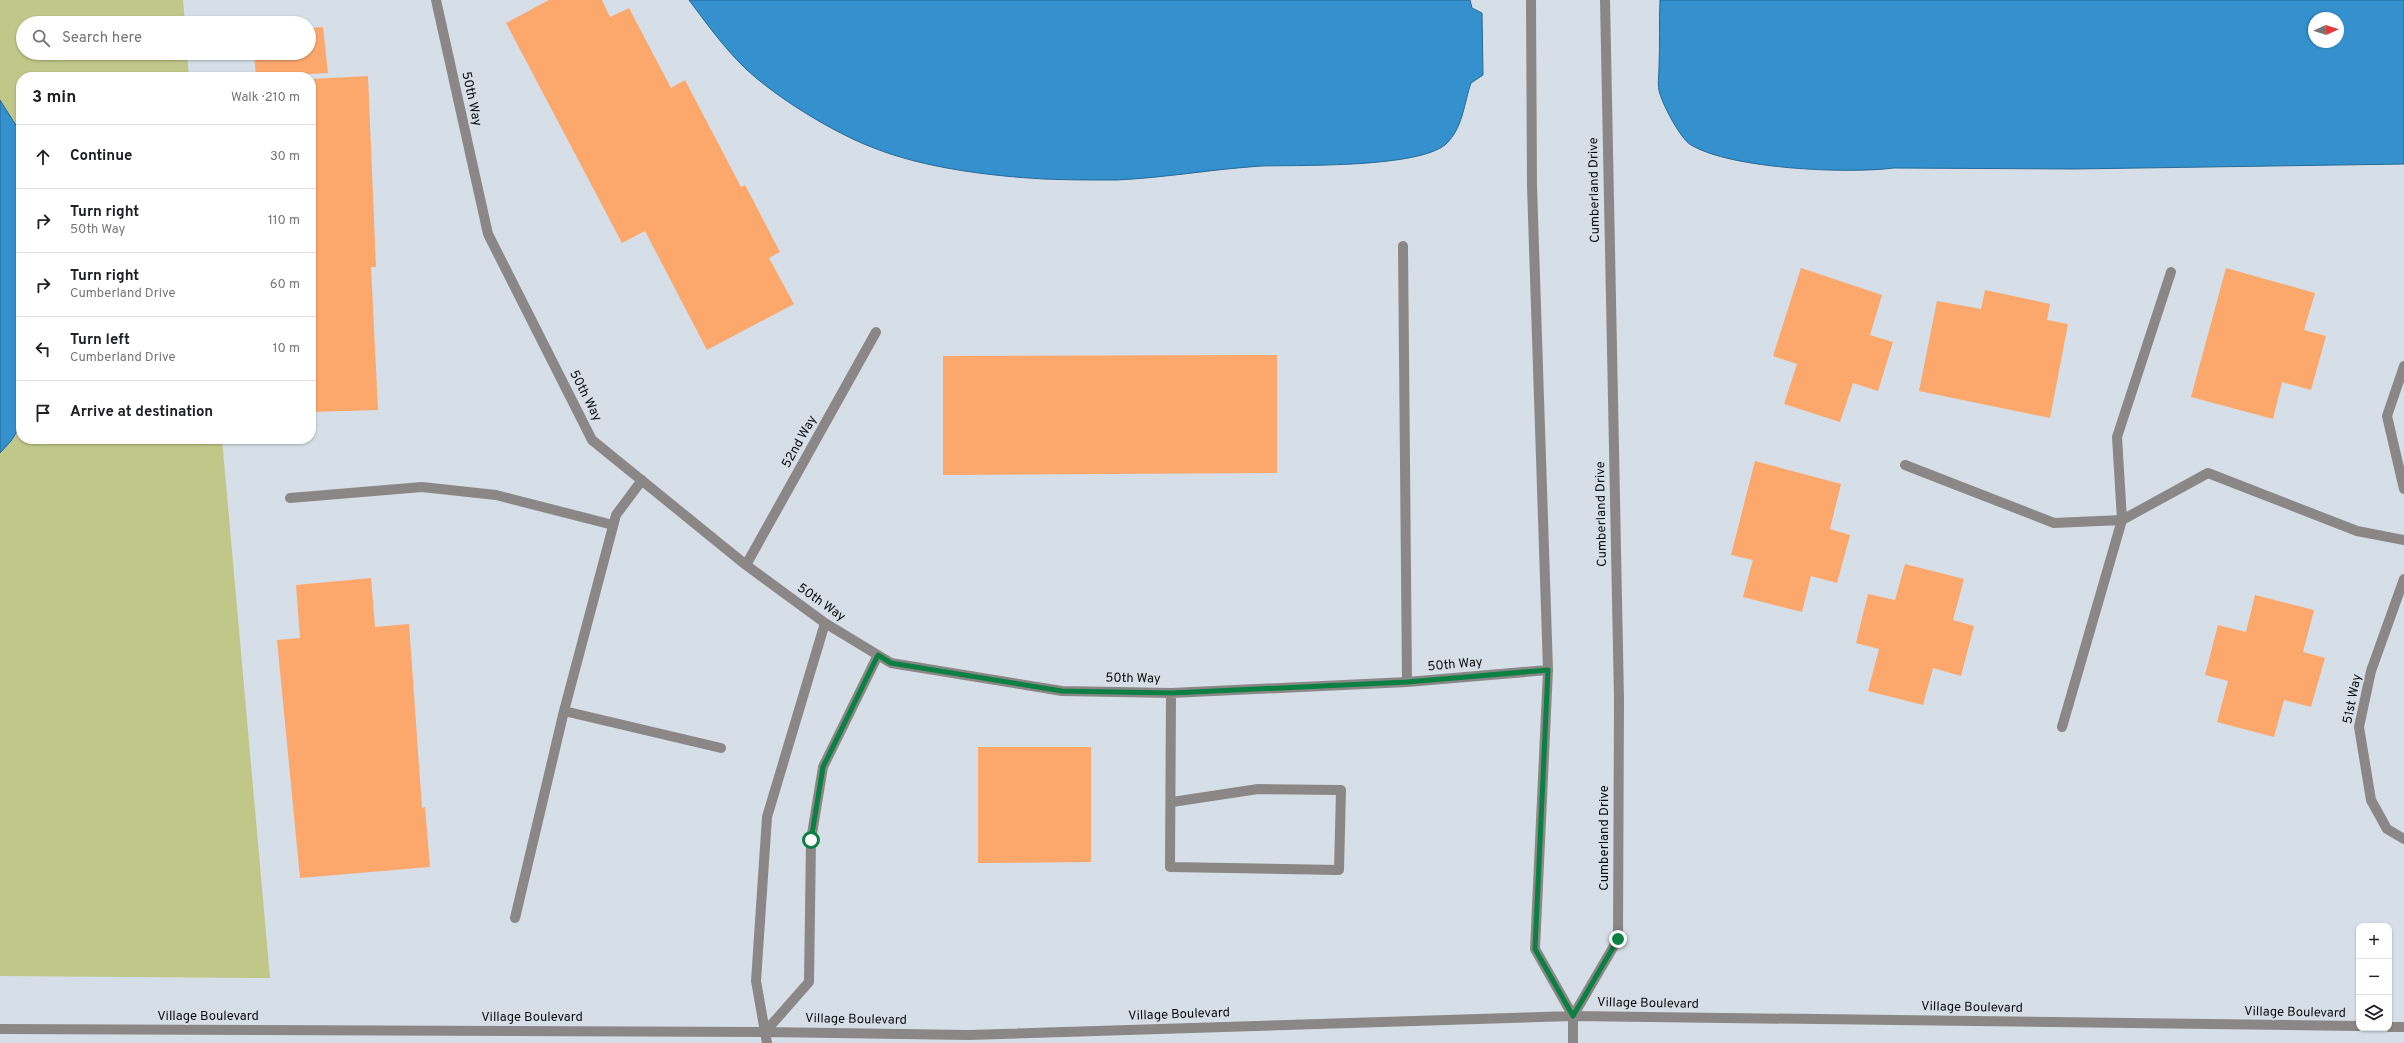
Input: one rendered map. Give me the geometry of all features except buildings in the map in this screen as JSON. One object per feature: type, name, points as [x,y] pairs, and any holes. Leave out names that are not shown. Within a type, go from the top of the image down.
[{"type":"street","name":"50th Way","points":[[436,0],[488,234],[592,440],[746,565],[825,623],[891,663],[1062,691],[1171,693],[1407,682],[1548,670]]},
{"type":"street","points":[[1531,0],[1532,186],[1548,670],[1535,949],[1573,1016],[1573,1043]]},
{"type":"street","name":"Cumberland Drive","points":[[1573,1016],[1618,939],[1618,691],[1605,0]]},
{"type":"street","points":[[1403,246],[1407,682]]},
{"type":"street","points":[[2062,727],[2122,520],[2117,437],[2171,272]]},
{"type":"street","name":"52nd Way","points":[[746,565],[876,332]]},
{"type":"street","points":[[2404,366],[2387,416],[2404,489]]},
{"type":"street","points":[[1905,465],[2054,523],[2122,520],[2208,473],[2357,530],[2404,540]]},
{"type":"street","points":[[515,918],[564,711],[613,525],[616,515],[642,480]]},
{"type":"street","points":[[290,498],[422,487],[496,495],[613,525]]},
{"type":"street","name":"51st Way","points":[[2404,579],[2371,671],[2359,727],[2371,800],[2387,829],[2404,839]]},
{"type":"street","points":[[767,1043],[756,981],[767,817],[825,623]]},
{"type":"street","points":[[765,1032],[809,982],[811,840],[823,767],[878,655]]},
{"type":"street","points":[[1171,693],[1172,802],[1170,867],[1339,870],[1340,790],[1258,790],[1172,802]]},
{"type":"street","points":[[564,711],[720,748]]},
{"type":"street","name":"Village Boulevard","points":[[0,1029],[765,1032],[969,1035],[1573,1016],[2356,1026]]},
{"type":"street","points":[[2392,1027],[2404,1027]]},
{"type":"green space","points":[[0,0],[183,0],[184,16],[16,16],[16,60],[188,60],[189,72],[16,72],[16,444],[222,444],[270,978],[0,976]]},
{"type":"water","points":[[689,0],[1470,0],[1472,8],[1482,13],[1483,75],[1471,83],[1460,123],[1452,138],[1446,144],[1432,152],[1411,157],[1358,164],[1244,167],[1116,180],[1071,180],[1002,176],[936,166],[893,155],[858,141],[824,124],[790,103],[746,69],[723,44]]},
{"type":"water","points":[[1660,0],[2404,0],[2404,164],[2074,169],[1894,168],[1873,170],[1820,170],[1760,164],[1733,160],[1709,153],[1691,145],[1682,136],[1673,122],[1659,91]]},
{"type":"water","points":[[0,100],[16,125],[16,433],[0,453]]},
{"type":"route","points":[[811,840],[823,767],[878,655],[891,663],[1062,691],[1171,693],[1407,682],[1548,670],[1535,949],[1573,1016],[1618,939]]}]
